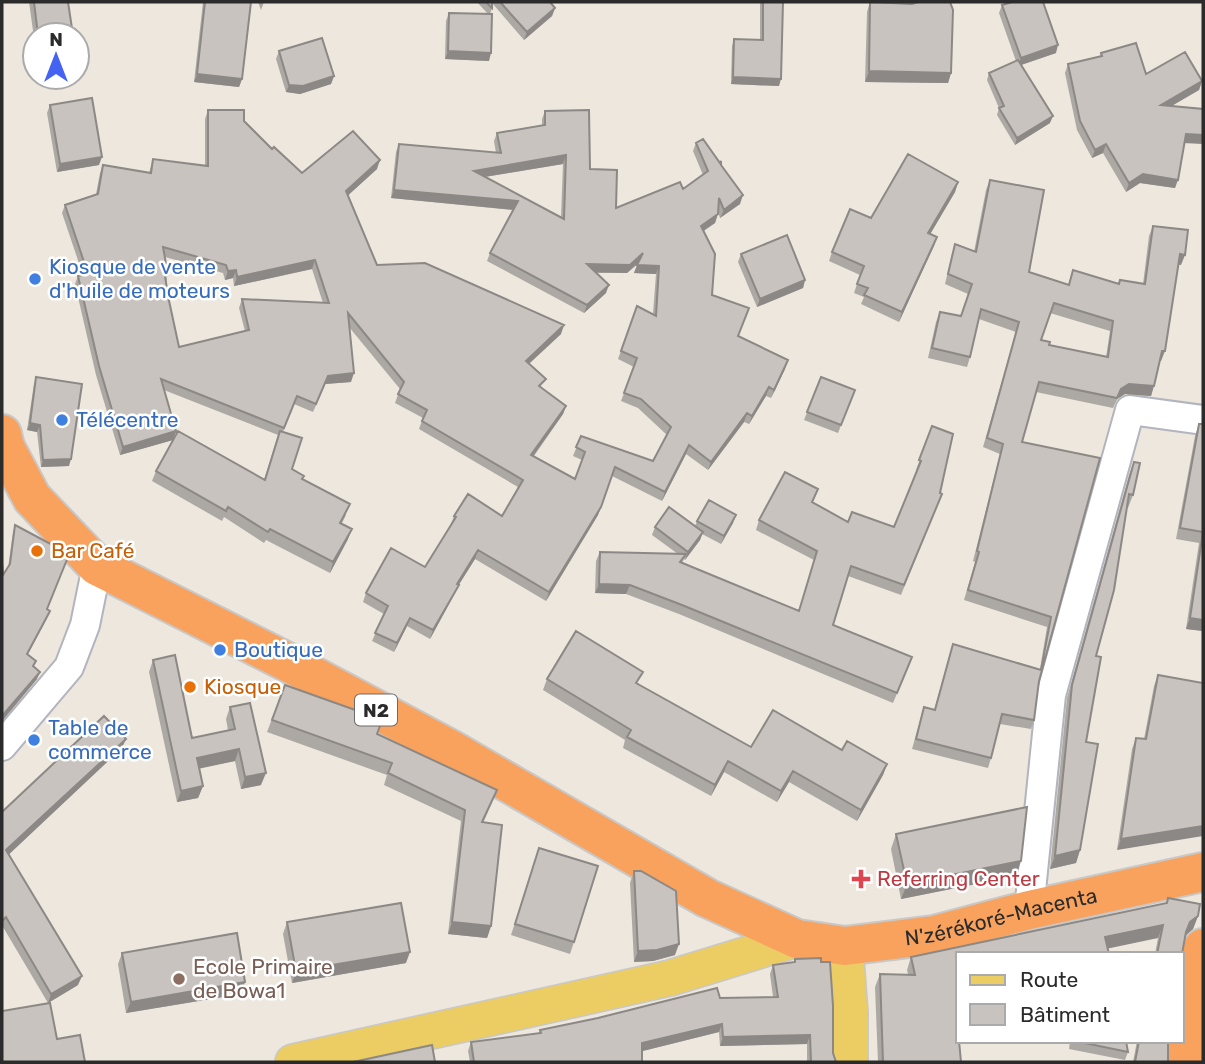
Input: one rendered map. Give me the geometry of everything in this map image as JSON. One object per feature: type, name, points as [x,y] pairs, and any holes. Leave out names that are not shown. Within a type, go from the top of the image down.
[{"type":"highway","name":"N2","points":[[2,434],[5,447],[32,498],[97,566],[450,749],[707,898],[797,939]]},
{"type":"highway","name":"N'zérékoré-Macenta","points":[[797,939],[845,946],[934,935],[1029,910],[1203,872]]},
{"type":"highway","points":[[1184,1062],[1203,948]]},
{"type":"main road","points":[[293,1062],[670,978],[797,939]]},
{"type":"main road","points":[[845,946],[850,1062]]},
{"type":"street","points":[[1029,910],[1051,695],[1130,410],[1203,420]]},
{"type":"street","points":[[2,746],[69,667],[85,625],[97,566]]},
{"type":"building","points":[[34,2],[68,2],[71,21],[36,21]]},
{"type":"building","points":[[205,2],[251,2],[242,79],[197,74]]},
{"type":"building","points":[[500,2],[550,2],[555,8],[527,32]]},
{"type":"building","points":[[763,2],[783,2],[781,79],[733,77],[734,39],[763,40]]},
{"type":"building","points":[[870,2],[950,2],[953,10],[951,73],[869,71]]},
{"type":"building","points":[[1012,2],[1043,2],[1058,45],[1021,58],[1002,5]]},
{"type":"building","points":[[449,13],[492,14],[491,53],[448,51]]},
{"type":"building","points":[[322,38],[334,76],[303,86],[289,85],[279,51]]},
{"type":"building","points":[[1136,43],[1146,74],[1185,52],[1202,81],[1161,105],[1203,109],[1203,135],[1186,134],[1178,180],[1143,174],[1129,183],[1106,144],[1095,150],[1080,121],[1068,64],[1102,56],[1101,53]]},
{"type":"building","points":[[1018,60],[1053,116],[1017,138],[999,108],[1004,106],[989,73]]},
{"type":"building","points":[[92,98],[102,157],[60,164],[50,105]]},
{"type":"building","points":[[208,110],[244,110],[244,121],[272,149],[274,147],[302,173],[353,131],[380,160],[346,191],[377,265],[425,263],[564,325],[526,361],[546,379],[539,386],[566,406],[531,455],[575,479],[585,452],[576,447],[581,436],[653,461],[671,427],[641,399],[624,393],[637,358],[621,351],[637,306],[656,316],[659,266],[637,265],[643,253],[630,265],[587,264],[609,285],[587,305],[490,253],[518,201],[394,190],[399,144],[501,153],[497,133],[545,125],[545,111],[589,110],[590,169],[617,170],[616,208],[680,182],[683,189],[708,171],[696,143],[703,139],[743,195],[724,210],[719,198],[718,214],[701,226],[715,254],[712,295],[749,308],[738,336],[788,360],[774,390],[769,387],[752,416],[747,413],[711,462],[689,445],[665,492],[615,467],[601,507],[549,592],[478,550],[433,630],[410,618],[397,643],[375,633],[388,606],[366,593],[391,548],[425,567],[468,494],[502,516],[523,480],[422,421],[427,410],[398,394],[404,382],[348,313],[354,373],[328,376],[316,404],[297,396],[284,428],[161,379],[176,431],[123,447],[99,366],[78,276],[88,274],[65,205],[98,194],[103,165],[151,173],[153,159],[208,166]],"holes":[[[566,155],[564,219],[474,171]],[[163,247],[226,265],[228,271],[236,270],[237,277],[315,260],[329,303],[242,299],[249,330],[179,347],[168,296],[165,276],[168,275]]]},
{"type":"building","points":[[908,154],[958,182],[928,233],[937,237],[902,312],[864,295],[868,288],[857,284],[864,266],[832,252],[850,209],[871,218]]},
{"type":"building","points":[[990,180],[1044,190],[1029,272],[1069,285],[1073,270],[1119,284],[1120,280],[1145,284],[1153,226],[1188,230],[1185,255],[1180,254],[1165,351],[1162,351],[1154,386],[1129,384],[1121,389],[1117,398],[1039,382],[1022,442],[1100,458],[1039,681],[1034,720],[1002,714],[991,758],[916,739],[924,707],[935,710],[953,644],[1041,670],[1051,617],[968,590],[1003,444],[987,438],[1019,322],[981,309],[970,357],[932,348],[940,312],[961,316],[972,284],[948,274],[955,244],[976,252]],"holes":[[[1054,303],[1113,321],[1108,357],[1049,345],[1050,342],[1041,340]]]},
{"type":"building","points":[[787,235],[805,280],[760,299],[741,254]]},
{"type":"building","points":[[36,377],[82,384],[71,459],[43,460],[40,425],[30,423]]},
{"type":"building","points":[[821,377],[855,390],[841,425],[807,412]]},
{"type":"building","points":[[1199,424],[1203,424],[1203,532],[1180,528]]},
{"type":"building","points":[[932,426],[953,434],[940,493],[942,494],[904,585],[851,566],[833,625],[912,657],[897,693],[630,585],[599,584],[600,552],[686,554],[680,562],[799,611],[817,551],[759,520],[785,472],[818,489],[812,502],[848,522],[852,512],[894,527]]},
{"type":"building","points":[[178,431],[265,480],[280,431],[302,438],[292,469],[304,476],[302,479],[350,504],[340,523],[352,529],[333,562],[270,529],[268,532],[228,507],[226,511],[156,471]]},
{"type":"building","points":[[1134,462],[1140,463],[1133,495],[1129,494],[1114,590],[1096,656],[1101,657],[1086,742],[1098,744],[1080,850],[1055,856],[1072,685]]},
{"type":"building","points":[[709,500],[736,515],[724,536],[697,521]]},
{"type":"building","points":[[669,507],[703,532],[688,552],[655,527]]},
{"type":"building","points":[[15,525],[62,550],[68,557],[47,609],[50,611],[27,654],[36,661],[33,666],[40,672],[2,716],[2,562],[3,575],[10,564]]},
{"type":"building","points":[[1203,532],[1203,620],[1190,618]]},
{"type":"building","points":[[576,631],[643,672],[636,683],[751,747],[773,710],[842,750],[847,741],[887,764],[861,810],[793,771],[781,791],[728,761],[715,785],[627,737],[631,730],[547,679]]},
{"type":"building","points":[[175,655],[192,738],[235,729],[230,707],[250,703],[266,773],[245,777],[239,749],[197,758],[203,786],[181,791],[153,660]]},
{"type":"building","points":[[1158,675],[1203,683],[1203,826],[1121,839],[1136,738],[1146,739]]},
{"type":"building","points":[[285,685],[358,711],[381,723],[377,734],[497,790],[482,822],[502,825],[491,926],[452,922],[465,810],[388,773],[392,763],[272,720]]},
{"type":"building","points":[[104,716],[126,739],[6,850],[82,976],[51,994],[6,917],[2,921],[2,812]]},
{"type":"building","points":[[1027,807],[1021,861],[907,884],[896,834]]},
{"type":"building","points":[[539,848],[598,866],[574,942],[515,924]]},
{"type":"building","points":[[634,871],[641,871],[676,891],[679,944],[657,950],[638,951]]},
{"type":"building","points":[[1168,898],[1200,904],[1198,916],[1190,922],[1186,932],[1182,952],[1157,952],[1163,925],[1105,937],[1109,952],[956,952],[956,1043],[959,1043],[961,1062],[883,1062],[880,974],[915,975],[911,957],[1167,903]]},
{"type":"building","name":"Ecole Primaire de Bowa1","points":[[401,903],[410,952],[296,971],[287,922]]},
{"type":"building","name":"Ecole Primaire de Bowa1","points":[[237,933],[245,982],[131,1002],[122,953]]},
{"type":"building","points":[[821,958],[821,962],[830,962],[833,1053],[836,1062],[811,1062],[810,1035],[723,1037],[722,1024],[642,1043],[642,1062],[474,1062],[471,1042],[541,1033],[540,1030],[717,988],[720,998],[778,997],[773,965],[795,962],[795,959]]},
{"type":"building","points":[[50,1003],[57,1039],[80,1035],[85,1062],[2,1062],[2,1011]]},
{"type":"building","points":[[1085,1043],[1126,1043],[1128,1052]]},
{"type":"building","points":[[1139,1043],[1168,1043],[1168,1062],[1135,1062]]},
{"type":"building","points":[[432,1045],[435,1062],[353,1062]]},
{"type":"place","name":"Kiosque de vente d'huile de moteurs","points":[[35,279]]},
{"type":"place","name":"Télécentre","points":[[62,420]]},
{"type":"place","name":"Bar Café","points":[[37,551]]},
{"type":"place","name":"Boutique","points":[[220,650]]},
{"type":"place","name":"Kiosque","points":[[190,687]]},
{"type":"place","name":"Table de commerce","points":[[34,740]]},
{"type":"place","name":"Referring Center","points":[[861,879]]},
{"type":"place","name":"Ecole Primaire de Bowa1","points":[[179,979]]}]
